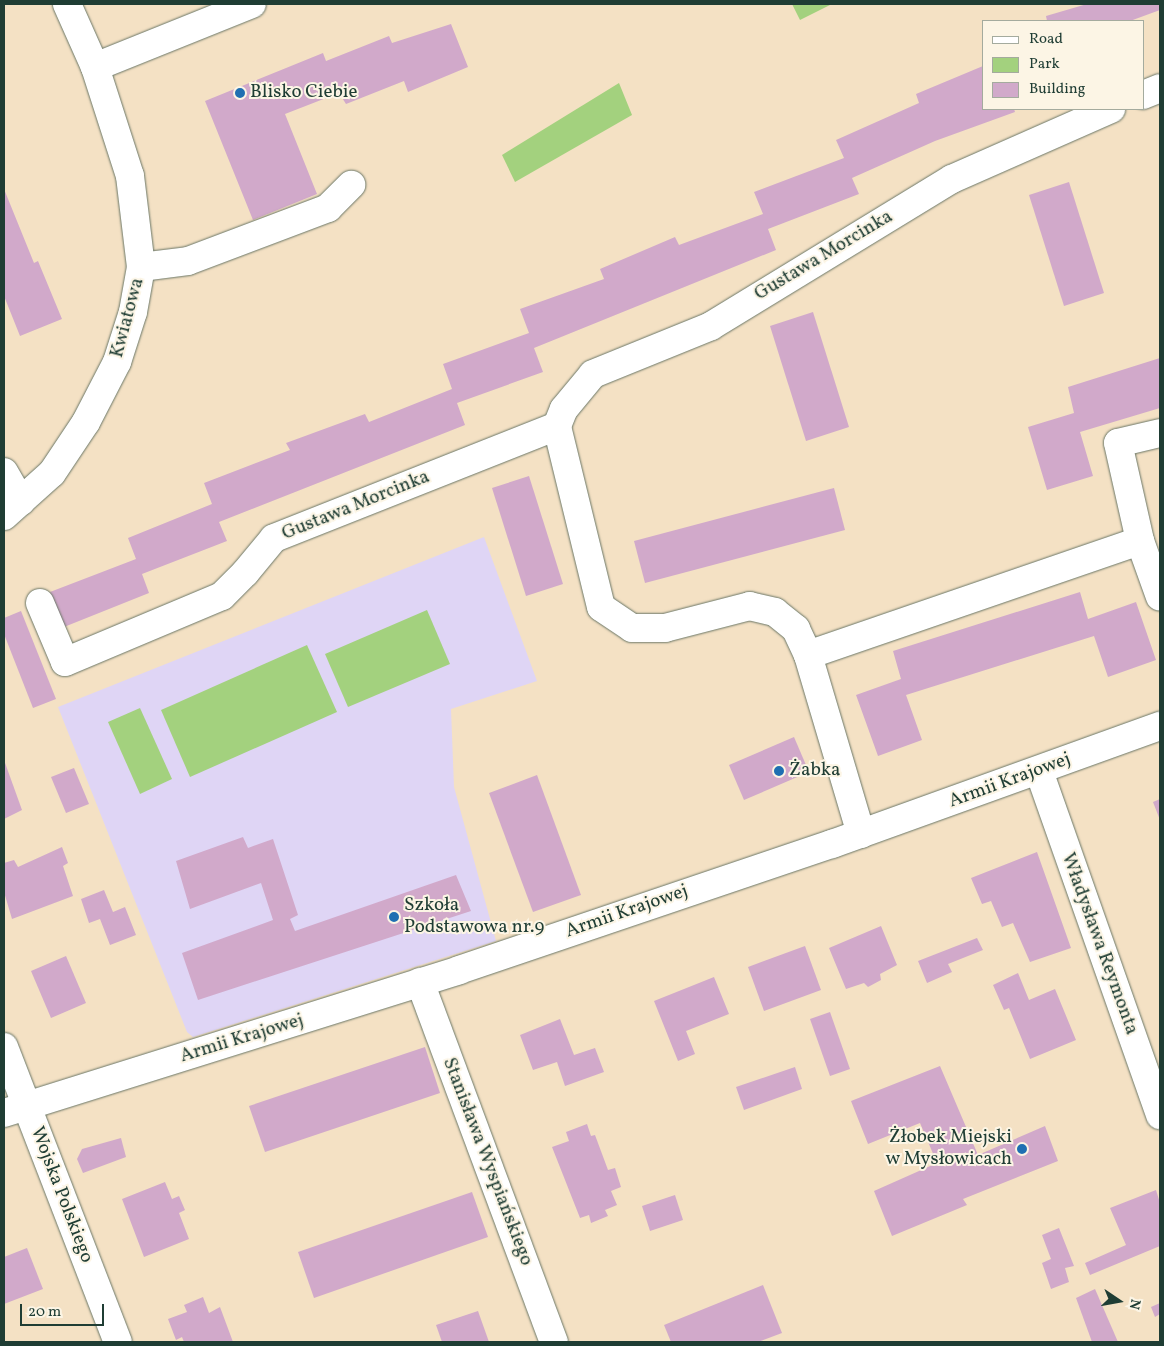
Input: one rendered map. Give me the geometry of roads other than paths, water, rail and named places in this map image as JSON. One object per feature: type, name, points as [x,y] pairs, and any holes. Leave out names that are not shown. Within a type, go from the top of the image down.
[{"type":"street","name":"Kwiatowa","points":[[13,509],[61,463],[97,403],[117,362],[133,312],[141,267],[130,176],[95,67],[67,4]]},
{"type":"street","points":[[95,67],[252,4]]},
{"type":"street","points":[[1144,95],[1160,88]]},
{"type":"street","name":"Gustawa Morcinka","points":[[40,603],[65,662],[222,596],[245,574],[274,538],[557,426],[564,409],[593,374],[711,326],[952,179],[1109,110]]},
{"type":"street","points":[[141,267],[188,261],[328,208],[351,185]]},
{"type":"street","points":[[557,426],[601,607],[632,628],[665,628],[750,606],[775,612],[796,629],[808,655],[862,834]]},
{"type":"street","points":[[1160,432],[1118,443],[1140,541],[1160,597]]},
{"type":"street","points":[[4,472],[13,509]]},
{"type":"street","points":[[808,655],[1140,541]]},
{"type":"street","name":"Armii Krajowej","points":[[15,1109],[420,982],[862,834],[1160,726]]},
{"type":"street","name":"Władysława Reymonta","points":[[1039,771],[1157,1098]]},
{"type":"street","name":"Stanisława Wyspiańskiego","points":[[420,982],[554,1342]]},
{"type":"street","name":"Wojska Polskiego","points":[[4,1047],[15,1109],[118,1342]]},
{"type":"place","name":"Blisko Ciebie","points":[[240,93]]},
{"type":"place","name":"Żabka","points":[[779,771]]},
{"type":"place","name":"Szkoła Podstawowa nr.9","points":[[394,917]]},
{"type":"place","name":"Żłobek Miejski w Mysłowicach","points":[[1022,1149]]}]
